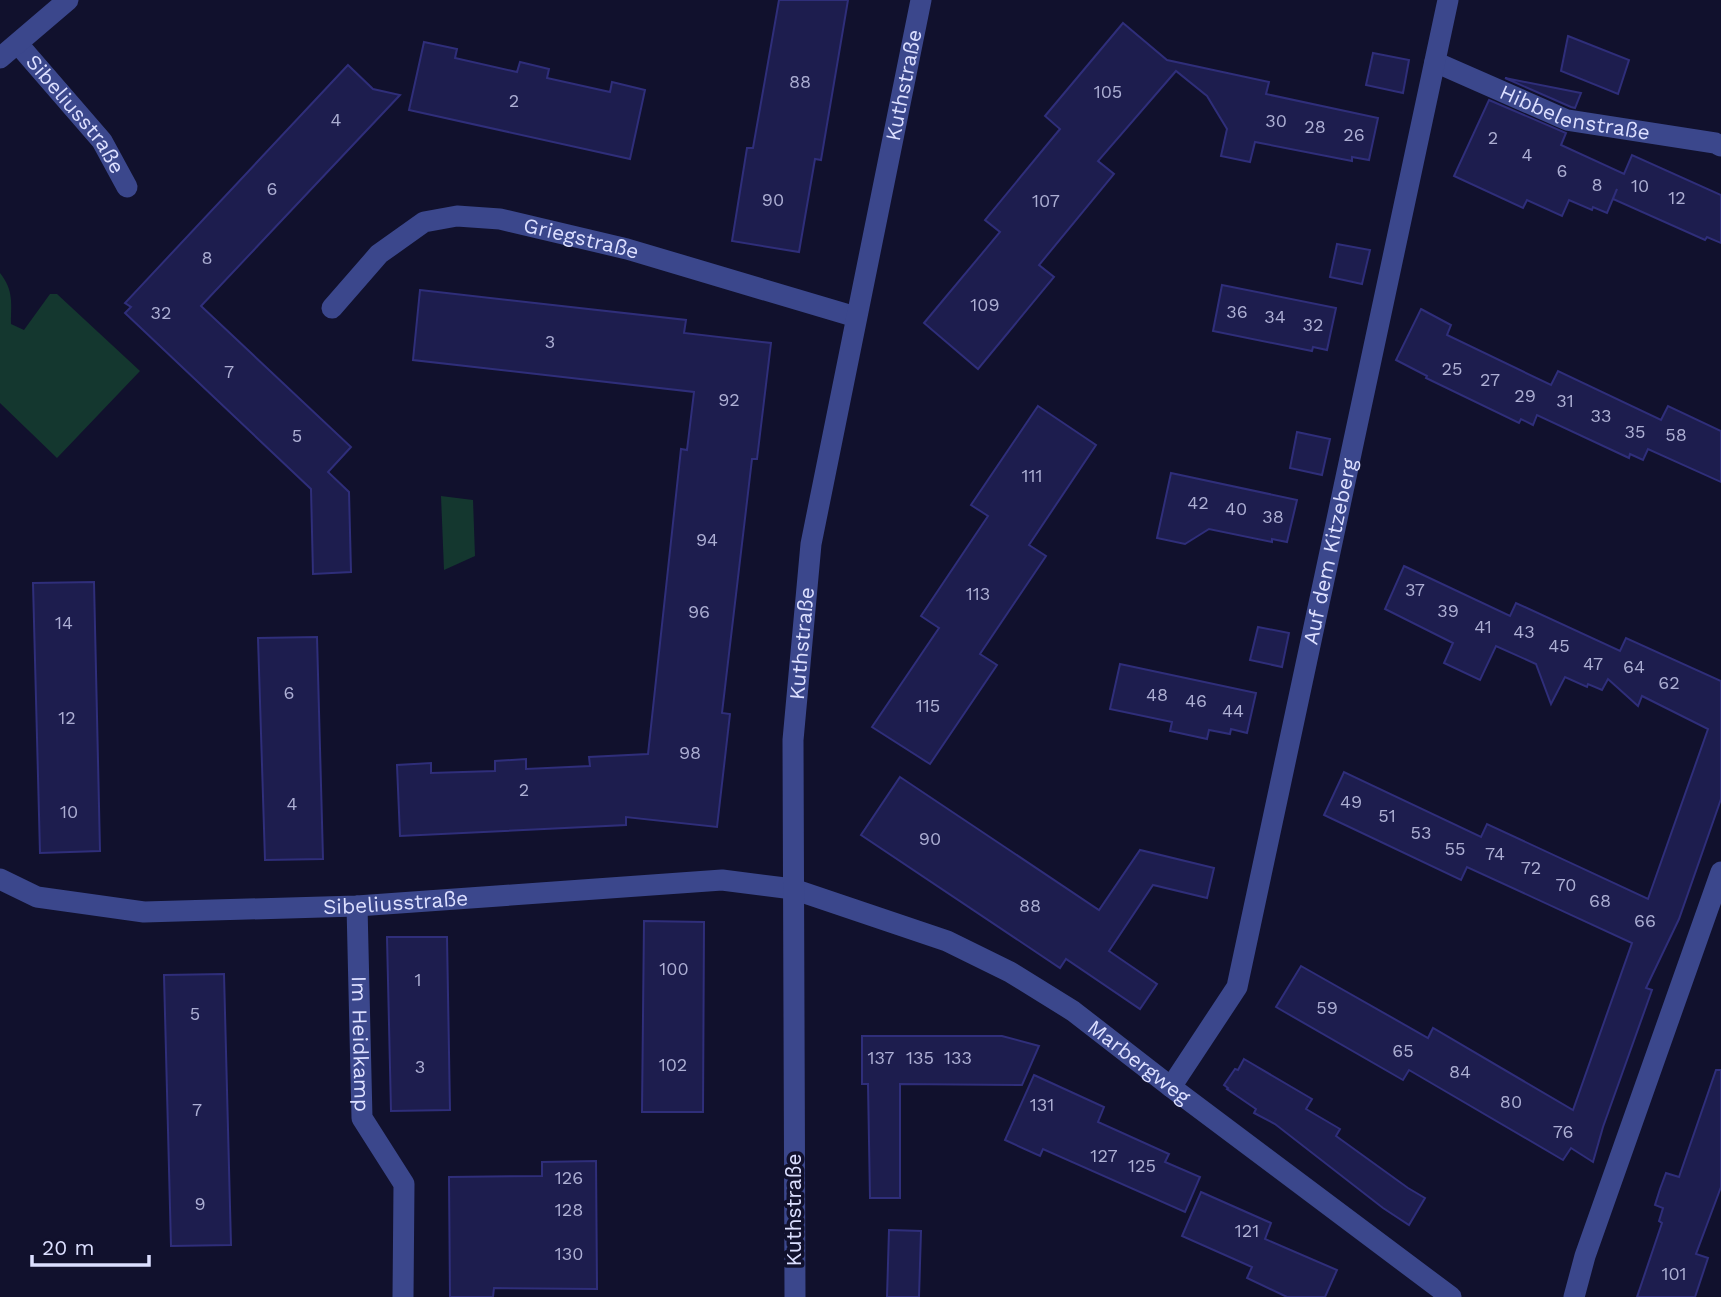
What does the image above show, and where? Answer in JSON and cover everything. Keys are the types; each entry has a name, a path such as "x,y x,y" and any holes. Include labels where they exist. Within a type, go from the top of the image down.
{"street":[{"name":"Sibeliusstraße","path":"0,58 68,0"},
{"name":"Kuthstraße","path":"795,1297 793,740 811,544 921,0"},
{"name":"Auf dem Kitzeberg","path":"1171,1087 1237,987 1448,0"},
{"name":"Sibeliusstraße","path":"18,44 102,141 127,187"},
{"name":"Hibbelenstraße","path":"1435,62 1567,120 1721,145"},
{"name":"Griegstraße","path":"332,309 379,254 424,222 457,216 500,219 627,249 856,317"},
{"path":"1574,1297 1585,1256 1721,872"},
{"name":"Sibeliusstraße","path":"0,879 37,897 144,912 357,906 722,880 793,889"},
{"name":"Marbergweg","path":"793,889 947,941 1010,972 1073,1011 1451,1297"},
{"name":"Im Heidkamp","path":"357,906 362,1118 404,1184 403,1297"}],"green space":[{"path":"0,273 10,292 11,324 24,330 50,294 57,294 140,371 57,458 0,403"},
{"path":"441,496 473,500 475,556 444,570"}],"building":[{"path":"779,0 848,0 821,160 815,159 799,252 732,241 747,148 753,148"},
{"path":"1123,23 1167,60 1269,82 1266,94 1378,118 1369,160 1352,157 1352,161 1255,142 1250,162 1221,156 1227,129 1207,96 1176,71 1098,161 1114,174 1039,265 1054,277 978,369 924,323 1000,232 985,220 1060,129 1045,116"},
{"path":"1568,36 1629,60 1618,94 1561,71"},
{"path":"424,42 457,49 455,58 517,72 520,62 549,69 547,78 610,92 612,82 645,90 630,159 409,110"},
{"path":"1373,53 1409,60 1403,93 1366,85"},
{"path":"348,65 373,89 400,95 201,306 351,447 328,472 349,492 351,572 313,574 311,489 125,313 131,307 125,303"},
{"path":"1505,78 1581,93 1575,108"},
{"path":"1489,100 1566,133 1561,145 1624,174 1632,155 1721,195 1721,243 1707,237 1705,240 1613,199 1617,189 1607,213 1569,200 1562,216 1527,200 1523,208 1454,176"},
{"path":"1337,244 1370,250 1362,284 1330,277"},
{"path":"1222,285 1336,308 1327,350 1313,347 1312,351 1213,331"},
{"path":"420,290 686,320 684,333 771,343 757,459 752,459 722,713 730,714 717,827 626,817 626,825 400,836 397,765 431,763 431,773 495,771 495,761 526,759 526,769 590,766 589,757 648,754 681,449 687,450 694,392 413,360"},
{"path":"1421,309 1451,325 1447,335 1551,385 1558,371 1661,420 1668,406 1721,431 1721,482 1648,449 1643,460 1630,454 1629,458 1537,415 1533,425 1521,419 1519,423 1426,378 1427,376 1396,360"},
{"path":"1038,406 1096,445 1029,545 1046,556 980,654 997,665 930,764 872,727 939,628 921,616 988,516 971,505"},
{"path":"1297,432 1330,439 1322,475 1290,468"},
{"path":"1171,473 1297,500 1287,542 1272,539 1272,542 1209,529 1185,544 1157,538"},
{"path":"1404,566 1510,616 1516,603 1620,651 1626,638 1721,681 1721,799 1679,919 1646,988 1652,990 1593,1162 1571,1148 1563,1160 1409,1070 1403,1080 1276,1007 1301,966 1428,1038 1433,1028 1573,1110 1632,943 1467,867 1461,880 1324,815 1344,772 1481,837 1487,824 1648,899 1708,729 1642,696 1638,706 1608,679 1602,690 1588,684 1587,687 1565,677 1551,704 1536,664 1496,646 1480,680 1444,663 1453,643 1385,609"},
{"path":"94,582 100,851 40,853 33,583"},
{"path":"1258,627 1289,633 1282,667 1250,660"},
{"path":"317,637 323,859 265,860 258,638"},
{"path":"1120,664 1256,693 1247,733 1231,729 1230,734 1209,730 1207,739 1170,731 1172,722 1110,709"},
{"path":"900,777 1099,910 1140,850 1214,868 1207,898 1153,885 1109,951 1157,984 1140,1009 1066,959 1060,968 861,835"},
{"path":"644,921 704,922 703,1112 642,1112"},
{"path":"387,937 447,937 450,1110 391,1111"},
{"path":"224,974 231,1245 171,1246 164,975"},
{"path":"862,1036 1002,1036 1039,1046 1022,1085 900,1084 900,1198 870,1198 868,1084 862,1084"},
{"path":"1244,1059 1312,1099 1306,1109 1340,1129 1336,1136 1425,1198 1409,1225 1275,1124 1254,1113 1256,1109 1227,1089 1224,1085"},
{"path":"1716,1070 1721,1070 1721,1187 1696,1254 1708,1258 1695,1297 1637,1297 1662,1223 1659,1221 1663,1208 1655,1205 1660,1189 1666,1173 1679,1177"},
{"path":"1034,1075 1104,1107 1098,1122 1169,1154 1165,1162 1200,1177 1185,1212 1043,1149 1040,1156 1005,1140"},
{"path":"596,1161 597,1289 494,1288 493,1297 450,1297 449,1177 542,1176 542,1162"},
{"path":"1201,1192 1271,1223 1265,1239 1337,1270 1325,1297 1287,1297 1247,1278 1252,1267 1182,1236"},
{"path":"889,1230 921,1231 919,1297 887,1297"}]}
